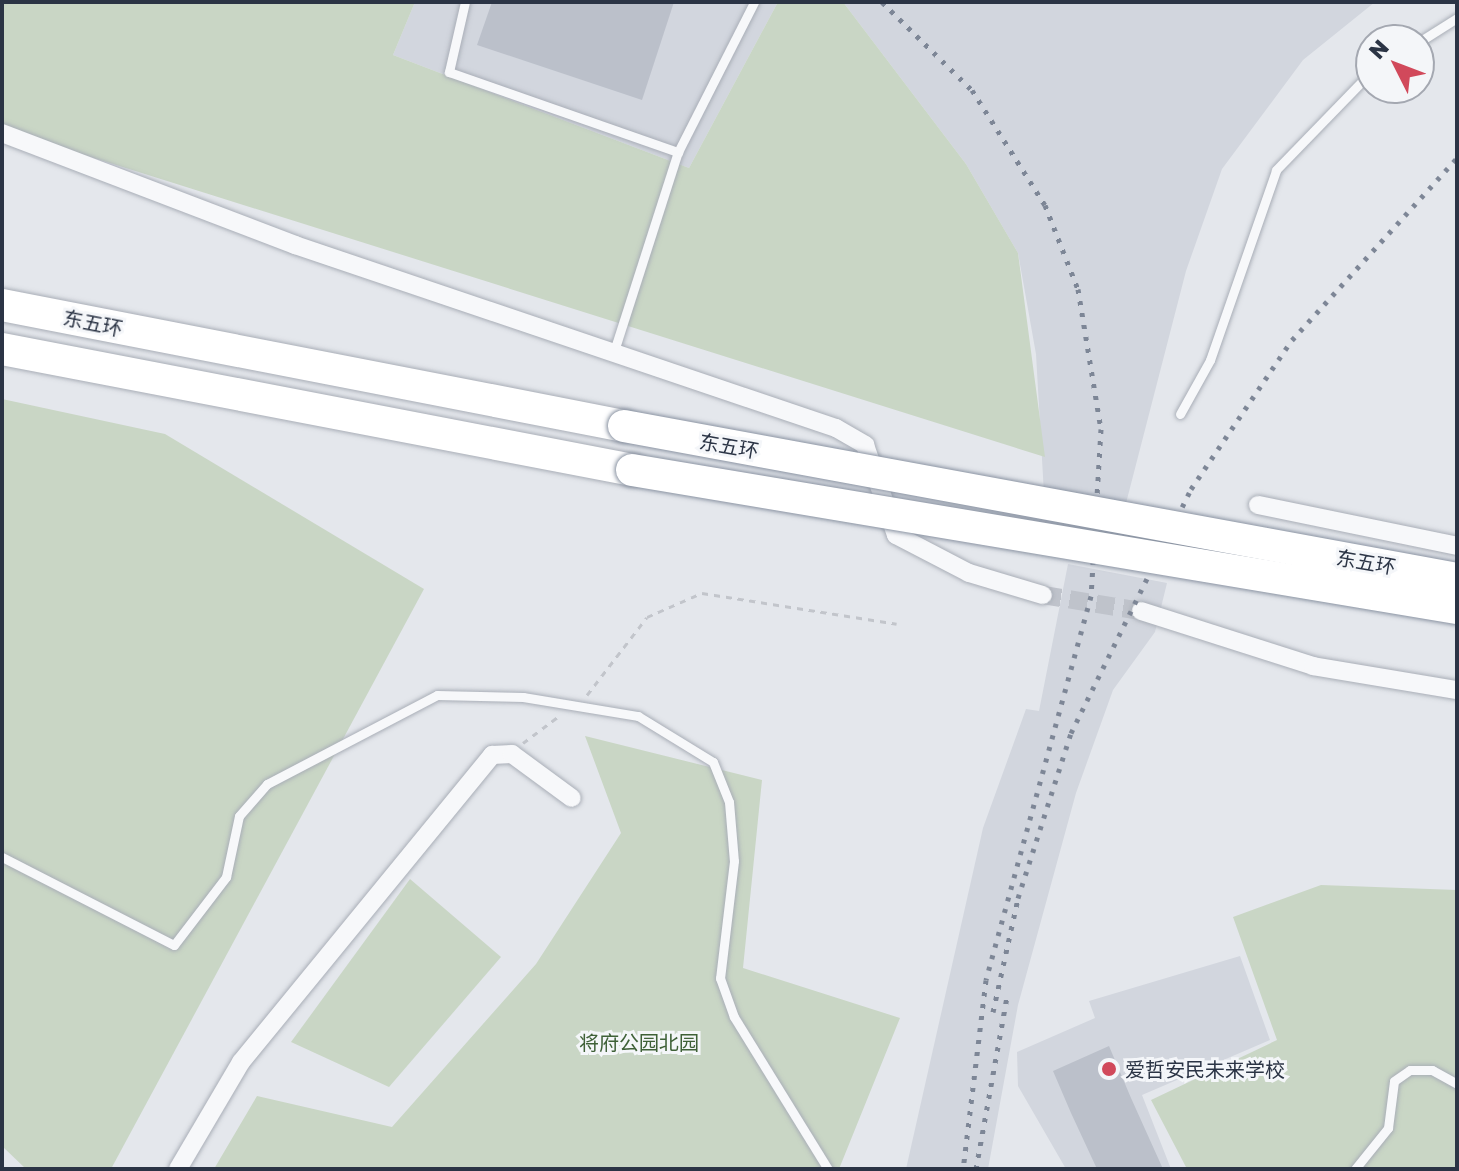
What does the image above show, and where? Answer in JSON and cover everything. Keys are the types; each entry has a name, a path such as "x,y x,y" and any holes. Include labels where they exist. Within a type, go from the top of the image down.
{"highway":[{"name":"东五环","path":"2,305 624,426 1457,579"},
{"name":"东五环","path":"2,349 632,470 1457,608"}],"street":[{"path":"2,133 295,245 614,351 852,435 865,445 896,535 969,573 1043,595"},
{"path":"1258,505 1457,546"},
{"path":"1141,611 1313,666 1457,690"},
{"path":"178,1169 241,1062 492,755 512,754 572,798"}],"lane":[{"path":"465,2 446,61 449,72 678,152"},
{"path":"614,351 678,152 754,2"},
{"path":"1435,32 1457,18"},
{"path":"1180,414 1210,360 1276,170 1355,89"},
{"path":"2,857 174,945 226,877 239,816 267,784 437,695 580,704 638,716 713,762 729,802 734,861 720,978 734,1017 828,1169"},
{"path":"1355,1169 1388,1128 1394,1081 1410,1070 1432,1070 1457,1084"}],"path":[{"path":"512,754 580,704 647,617 702,593 897,624"}],"shaded area":[{"path":"415,2 778,2 689,168 393,55"},
{"path":"843,2 1375,2 1303,60 1222,169 1186,271 1124,511 1044,494 1036,354 1018,253 966,164"},
{"path":"1068,564 1167,583 1155,632 1113,690 1076,793 1018,1005 988,1169 906,1169 983,828 1026,709 1039,711"},
{"name":"爱哲安民未来学校","path":"1240,956 1270,1040 1142,1095 1171,1169 1066,1169 1018,1086 1017,1052 1095,1018 1089,1001"}],"green space":[{"path":"2,2 415,2 393,55 689,168 778,2 843,2 966,164 1018,253 1045,457 2,129"},
{"path":"2,399 165,434 424,589 111,1169 26,1169 2,1146"},
{"name":"将府公园北园","path":"585,736 762,780 743,968 900,1018 839,1169 214,1169 257,1096 392,1127 536,964 621,833"},
{"path":"410,879 501,957 389,1087 291,1042"},
{"path":"1321,885 1457,890 1457,1169 1187,1169 1151,1100 1277,1040 1233,917"}],"building":[{"path":"492,2 674,2 642,100 477,45"},
{"path":"1109,1046 1163,1169 1097,1169 1071,1113 1053,1071"}],"tunnel":[{"path":"1043,595 1141,611"}],"railway":[{"path":"882,2 972,90 1045,205 1078,289 1101,429 1091,596 986,980 963,1169"},
{"path":"993,1012 1018,898 1071,733 1191,489 1292,340 1457,158"},
{"path":"976,1169 1007,996"}],"place":[{"name":"爱哲安民未来学校","path":"1109,1069"}]}
